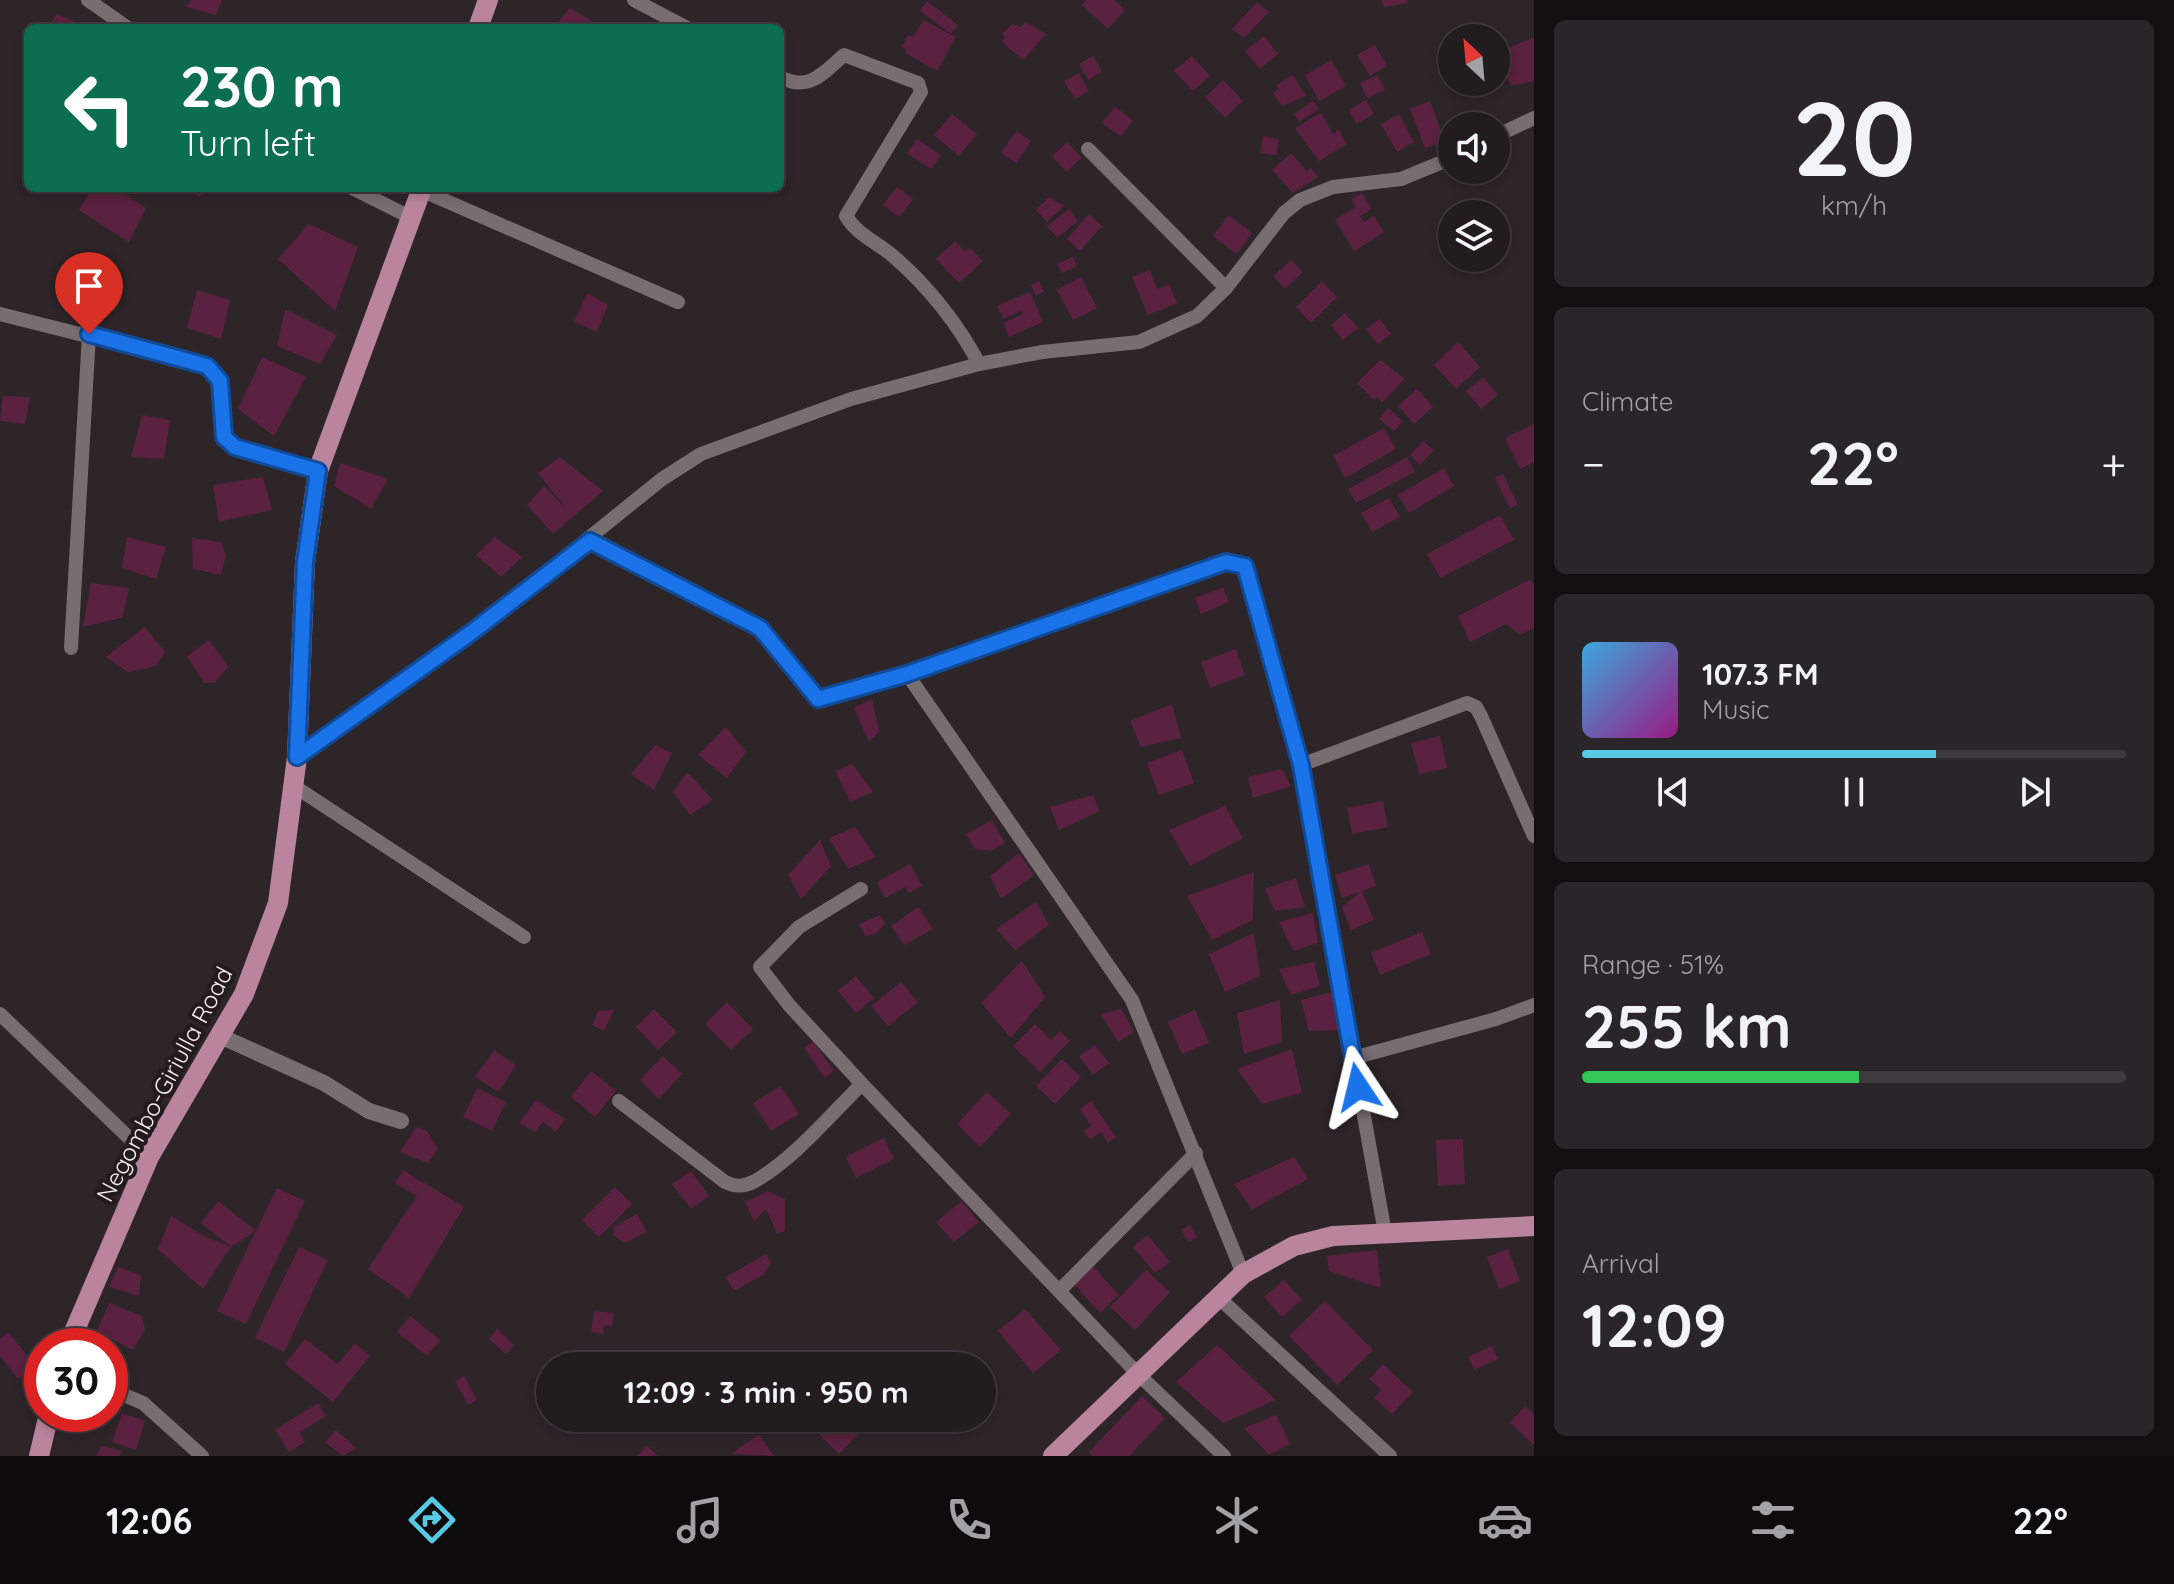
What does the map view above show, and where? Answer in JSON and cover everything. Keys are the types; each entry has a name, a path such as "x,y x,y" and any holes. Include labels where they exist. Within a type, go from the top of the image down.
{"main road":[{"path":"479,24 488,0"},
{"name":"Negombo-Giriulla Road","path":"76,1328 149,1157 244,994 278,903 297,757 305,562 318,471 420,192"},
{"path":"1053,1456 1243,1274 1294,1246 1324,1237 1534,1226"},
{"path":"39,1456 45,1432"}],"street":[{"path":"88,0 122,24"},
{"path":"634,0 679,24"},
{"path":"784,79 796,85 812,83 844,55 918,83 921,92 846,216 852,227 894,257 963,332 979,364"},
{"path":"1510,129 1534,118"},
{"path":"1088,149 1226,288"},
{"path":"297,757 472,632 590,541 662,479 701,454 851,399 979,364 1042,352 1139,342 1197,316 1226,288 1258,243 1300,200 1333,187 1401,179 1438,164"},
{"path":"360,192 412,218"},
{"path":"428,192 678,302"},
{"path":"0,314 207,366 220,381 224,437 235,447 318,471"},
{"path":"71,648 89,334"},
{"path":"590,541 760,628 818,699 907,674 1226,562 1245,566 1301,765 1385,1233"},
{"path":"907,674 1132,1000 1243,1274"},
{"path":"1301,765 1467,703 1476,707 1481,716 1534,836"},
{"path":"294,786 524,937"},
{"path":"861,889 799,927 760,967 789,1005 862,1084 1061,1289 1137,1373 1224,1456"},
{"path":"1353,1058 1496,1019 1534,1005"},
{"path":"0,1014 149,1157"},
{"path":"220,1036 324,1083 369,1111 401,1121"},
{"path":"619,1101 725,1182 739,1186 755,1181 809,1136 862,1084"},
{"path":"1061,1289 1196,1153"},
{"path":"1218,1297 1390,1456"},
{"path":"128,1397 143,1403 202,1456"}],"building":[{"path":"191,0 222,0 216,15 186,7"},
{"path":"1086,0 1114,0 1125,10 1108,29 1082,5"},
{"path":"1381,0 1407,0 1408,3 1384,7"},
{"path":"927,1 958,25 951,34 920,11"},
{"path":"1257,2 1269,12 1244,38 1232,29"},
{"path":"570,8 597,24 556,24"},
{"path":"57,14 81,24 51,24"},
{"path":"923,20 956,37 937,71 905,53 906,49 902,47 908,35 913,37"},
{"path":"1026,22 1046,34 1023,60 1001,41 1005,37 1002,34 1012,24 1021,27"},
{"path":"1264,36 1278,54 1260,69 1245,51"},
{"path":"1534,37 1534,81 1511,86 1510,47"},
{"path":"1375,45 1387,66 1370,76 1357,55"},
{"path":"1093,56 1102,72 1088,80 1079,64"},
{"path":"1192,56 1210,76 1193,91 1174,71"},
{"path":"1331,60 1346,86 1319,101 1305,75"},
{"path":"1079,73 1089,91 1075,99 1064,81"},
{"path":"1293,75 1306,96 1282,106 1273,93 1279,89 1276,85"},
{"path":"1378,75 1385,90 1367,98 1360,83"},
{"path":"1223,80 1243,101 1225,118 1205,97"},
{"path":"1366,100 1374,114 1357,124 1349,110"},
{"path":"1313,101 1319,109 1299,122 1294,114"},
{"path":"1430,101 1438,122 1438,143 1425,148 1410,109"},
{"path":"1115,107 1133,120 1121,136 1102,123"},
{"path":"1321,113 1333,134 1339,130 1347,144 1319,161 1295,128"},
{"path":"952,114 977,134 959,156 934,135"},
{"path":"1399,114 1414,142 1397,152 1381,124"},
{"path":"1016,131 1031,141 1016,163 1001,153"},
{"path":"1263,136 1279,139 1276,155 1260,153"},
{"path":"917,139 941,155 931,169 907,153"},
{"path":"1067,142 1082,158 1066,172 1052,156"},
{"path":"1291,153 1307,171 1311,168 1318,177 1293,193 1272,170"},
{"path":"897,187 913,199 899,217 883,205"},
{"path":"90,192 122,192 146,208 129,242 79,210"},
{"path":"1362,193 1372,209 1360,216 1364,222 1374,216 1384,232 1354,251 1335,219 1356,207 1351,199"},
{"path":"1049,197 1064,206 1047,222 1036,210"},
{"path":"1069,209 1078,221 1057,238 1047,226"},
{"path":"1089,214 1102,226 1080,251 1067,239"},
{"path":"1229,215 1252,233 1237,254 1213,236"},
{"path":"309,224 358,247 335,311 278,259"},
{"path":"955,241 965,252 970,248 983,261 959,283 936,259"},
{"path":"1073,257 1077,266 1062,273 1057,264"},
{"path":"1291,260 1303,272 1285,289 1273,276"},
{"path":"1150,270 1157,289 1169,284 1177,303 1148,315 1132,277"},
{"path":"1081,277 1097,308 1073,320 1057,290"},
{"path":"1039,281 1044,292 1036,295 1031,285"},
{"path":"1322,281 1337,297 1311,323 1296,307"},
{"path":"197,290 230,300 221,339 187,328"},
{"path":"1030,292 1043,322 1009,337 1003,323 1023,314 1021,311 1003,319 997,306"},
{"path":"587,293 608,305 597,332 574,322"},
{"path":"285,309 337,335 320,364 277,346"},
{"path":"1345,313 1358,328 1343,340 1331,325"},
{"path":"1380,319 1391,334 1378,344 1366,329"},
{"path":"1458,342 1480,367 1456,389 1434,365"},
{"path":"262,357 306,377 274,436 238,409"},
{"path":"1380,360 1405,379 1382,402 1377,397 1374,400 1357,383"},
{"path":"1483,377 1498,395 1481,409 1466,391"},
{"path":"1417,389 1433,407 1414,424 1398,406"},
{"path":"3,396 30,397 25,424 0,421"},
{"path":"1388,408 1403,421 1394,431 1379,419"},
{"path":"142,415 170,420 164,459 131,457"},
{"path":"1534,424 1534,462 1520,469 1505,438"},
{"path":"1384,428 1396,449 1345,478 1333,456"},
{"path":"1423,441 1434,450 1420,465 1410,455"},
{"path":"560,457 603,491 553,534 527,505 544,486 568,511 538,473"},
{"path":"1407,457 1415,472 1356,503 1348,489"},
{"path":"340,463 388,479 371,509 334,486"},
{"path":"1444,468 1454,486 1409,513 1398,495"},
{"path":"1503,474 1518,505 1510,508 1495,478"},
{"path":"263,477 272,510 219,522 213,485"},
{"path":"1389,498 1400,517 1372,532 1361,513"},
{"path":"1500,515 1514,540 1440,578 1427,554"},
{"path":"127,537 166,547 156,579 122,568"},
{"path":"495,537 522,557 501,577 476,555"},
{"path":"192,538 221,542 226,555 221,575 193,569"},
{"path":"1529,580 1534,584 1534,628 1520,635 1506,624 1470,642 1458,616"},
{"path":"91,583 129,588 122,618 83,627"},
{"path":"1223,587 1229,602 1201,614 1195,598"},
{"path":"145,627 165,652 156,666 128,672 106,657"},
{"path":"209,640 228,666 215,683 204,683 187,656"},
{"path":"1236,649 1245,675 1210,688 1201,662"},
{"path":"872,699 879,732 869,742 854,708"},
{"path":"1172,704 1181,738 1141,747 1130,721"},
{"path":"726,727 746,752 727,778 698,755"},
{"path":"1440,736 1447,768 1419,774 1411,743"},
{"path":"655,745 672,753 654,790 631,774"},
{"path":"1182,750 1194,783 1159,795 1147,763"},
{"path":"852,764 873,792 850,802 835,771"},
{"path":"1282,769 1291,786 1253,798 1248,777"},
{"path":"687,772 713,800 690,815 673,792"},
{"path":"1093,795 1100,811 1059,830 1050,807"},
{"path":"1383,801 1388,827 1352,834 1347,808"},
{"path":"1225,806 1243,838 1190,866 1169,830"},
{"path":"992,820 1005,843 991,851 975,849 966,834"},
{"path":"855,827 876,857 848,869 829,838"},
{"path":"820,840 831,866 801,899 788,875"},
{"path":"1019,853 1034,875 1001,899 990,876"},
{"path":"910,864 922,886 909,893 905,887 885,898 877,882"},
{"path":"1369,864 1376,886 1342,898 1335,875"},
{"path":"1254,872 1253,920 1212,940 1187,896"},
{"path":"1296,878 1305,907 1275,911 1265,889"},
{"path":"1362,891 1374,920 1351,930 1342,907"},
{"path":"1036,902 1049,925 1015,950 996,929"},
{"path":"918,907 933,929 904,945 891,926"},
{"path":"1313,913 1318,943 1294,951 1279,922"},
{"path":"880,915 885,924 875,934 865,936 859,924"},
{"path":"1422,932 1431,954 1380,975 1371,953"},
{"path":"1254,933 1260,976 1225,992 1209,954"},
{"path":"1022,961 1045,997 1011,1038 981,1003"},
{"path":"1314,962 1320,986 1291,995 1279,969"},
{"path":"856,976 874,998 856,1013 838,991"},
{"path":"901,982 918,1002 888,1026 871,1006"},
{"path":"1336,991 1338,1030 1309,1031 1301,1000"},
{"path":"1280,1000 1282,1042 1244,1054 1237,1013"},
{"path":"727,1002 753,1029 731,1050 705,1024"},
{"path":"654,1009 677,1032 658,1050 636,1027"},
{"path":"1121,1009 1134,1032 1118,1042 1101,1014"},
{"path":"614,1010 604,1031 592,1025 598,1011"},
{"path":"1195,1010 1209,1043 1182,1054 1168,1022"},
{"path":"1035,1024 1051,1040 1060,1031 1070,1041 1040,1072 1013,1046"},
{"path":"813,1041 834,1071 825,1078 804,1048"},
{"path":"1095,1045 1109,1063 1093,1075 1079,1056"},
{"path":"1292,1049 1302,1093 1262,1104 1237,1069"},
{"path":"494,1050 516,1065 498,1092 475,1077"},
{"path":"663,1056 682,1074 659,1099 640,1080"},
{"path":"1062,1059 1081,1077 1055,1104 1036,1086"},
{"path":"591,1071 616,1091 595,1117 571,1097"},
{"path":"781,1086 799,1114 771,1131 753,1103"},
{"path":"477,1088 506,1102 492,1131 463,1117"},
{"path":"987,1092 1011,1114 980,1147 957,1124"},
{"path":"536,1100 565,1119 556,1132 543,1122 535,1132 519,1123"},
{"path":"1091,1101 1116,1137 1108,1143 1101,1132 1090,1139 1084,1131 1091,1126 1080,1109"},
{"path":"416,1127 427,1131 438,1149 428,1163 400,1152"},
{"path":"884,1138 894,1159 856,1178 846,1157"},
{"path":"1463,1139 1465,1184 1438,1186 1436,1140"},
{"path":"1294,1157 1308,1179 1252,1210 1234,1184"},
{"path":"403,1170 464,1207 409,1298 368,1269 417,1196 395,1183"},
{"path":"691,1171 709,1196 691,1209 672,1184"},
{"path":"615,1187 632,1204 599,1237 582,1220"},
{"path":"277,1188 305,1201 246,1324 217,1311"},
{"path":"768,1191 785,1199 785,1231 777,1234 766,1209 754,1221 745,1202"},
{"path":"218,1201 256,1231 231,1247 201,1223"},
{"path":"962,1201 979,1222 954,1242 936,1222"},
{"path":"637,1214 647,1232 625,1243 614,1236 613,1227"},
{"path":"171,1216 204,1236 231,1247 203,1289 158,1249"},
{"path":"1190,1225 1197,1237 1189,1242 1181,1230"},
{"path":"1148,1235 1170,1262 1155,1273 1133,1247"},
{"path":"299,1247 328,1260 284,1352 255,1338"},
{"path":"1508,1249 1520,1281 1499,1289 1487,1257"},
{"path":"1377,1250 1381,1288 1329,1271 1327,1256"},
{"path":"766,1254 771,1263 763,1275 734,1291 726,1277"},
{"path":"1091,1264 1119,1295 1100,1313 1072,1282"},
{"path":"118,1267 141,1275 139,1296 109,1287"},
{"path":"1146,1270 1170,1292 1135,1330 1110,1307"},
{"path":"1284,1280 1302,1300 1282,1317 1264,1297"},
{"path":"1325,1301 1373,1350 1337,1385 1289,1336"},
{"path":"109,1303 142,1316 145,1329 133,1350 128,1347 128,1328 98,1328"},
{"path":"1025,1309 1061,1350 1033,1373 998,1331"},
{"path":"594,1311 614,1313 612,1326 604,1325 603,1334 591,1332"},
{"path":"410,1316 440,1340 427,1356 397,1332"},
{"path":"497,1329 514,1345 506,1354 489,1339"},
{"path":"8,1332 24,1352 24,1374 18,1379 0,1356 0,1339"},
{"path":"305,1339 338,1364 355,1343 370,1356 333,1402 285,1364"},
{"path":"1217,1345 1276,1400 1223,1423 1176,1382"},
{"path":"1492,1346 1498,1359 1474,1370 1468,1357"},
{"path":"1383,1364 1413,1392 1392,1414 1374,1398 1381,1390 1369,1379"},
{"path":"464,1376 477,1400 468,1405 455,1381"},
{"path":"1142,1396 1165,1418 1129,1456 1092,1456 1089,1452"},
{"path":"318,1403 326,1416 300,1433 305,1442 289,1452 275,1430"},
{"path":"1525,1406 1534,1414 1534,1445 1510,1423"},
{"path":"128,1415 145,1421 136,1450 112,1442 115,1432 128,1432"},
{"path":"1276,1415 1290,1444 1269,1455 1244,1428"},
{"path":"336,1430 356,1448 343,1456 325,1442"},
{"path":"817,1432 861,1432 839,1454"},
{"path":"759,1434 774,1456 731,1454"},
{"path":"102,1446 122,1451 119,1456 96,1456"},
{"path":"647,1446 658,1456 637,1456"}],"route":[{"path":"89,334 207,366 220,381 224,437 235,447 318,471 305,562 297,757 472,632 590,541 760,628 818,699 907,674 1226,562 1245,566 1301,765 1358,1087"}]}
